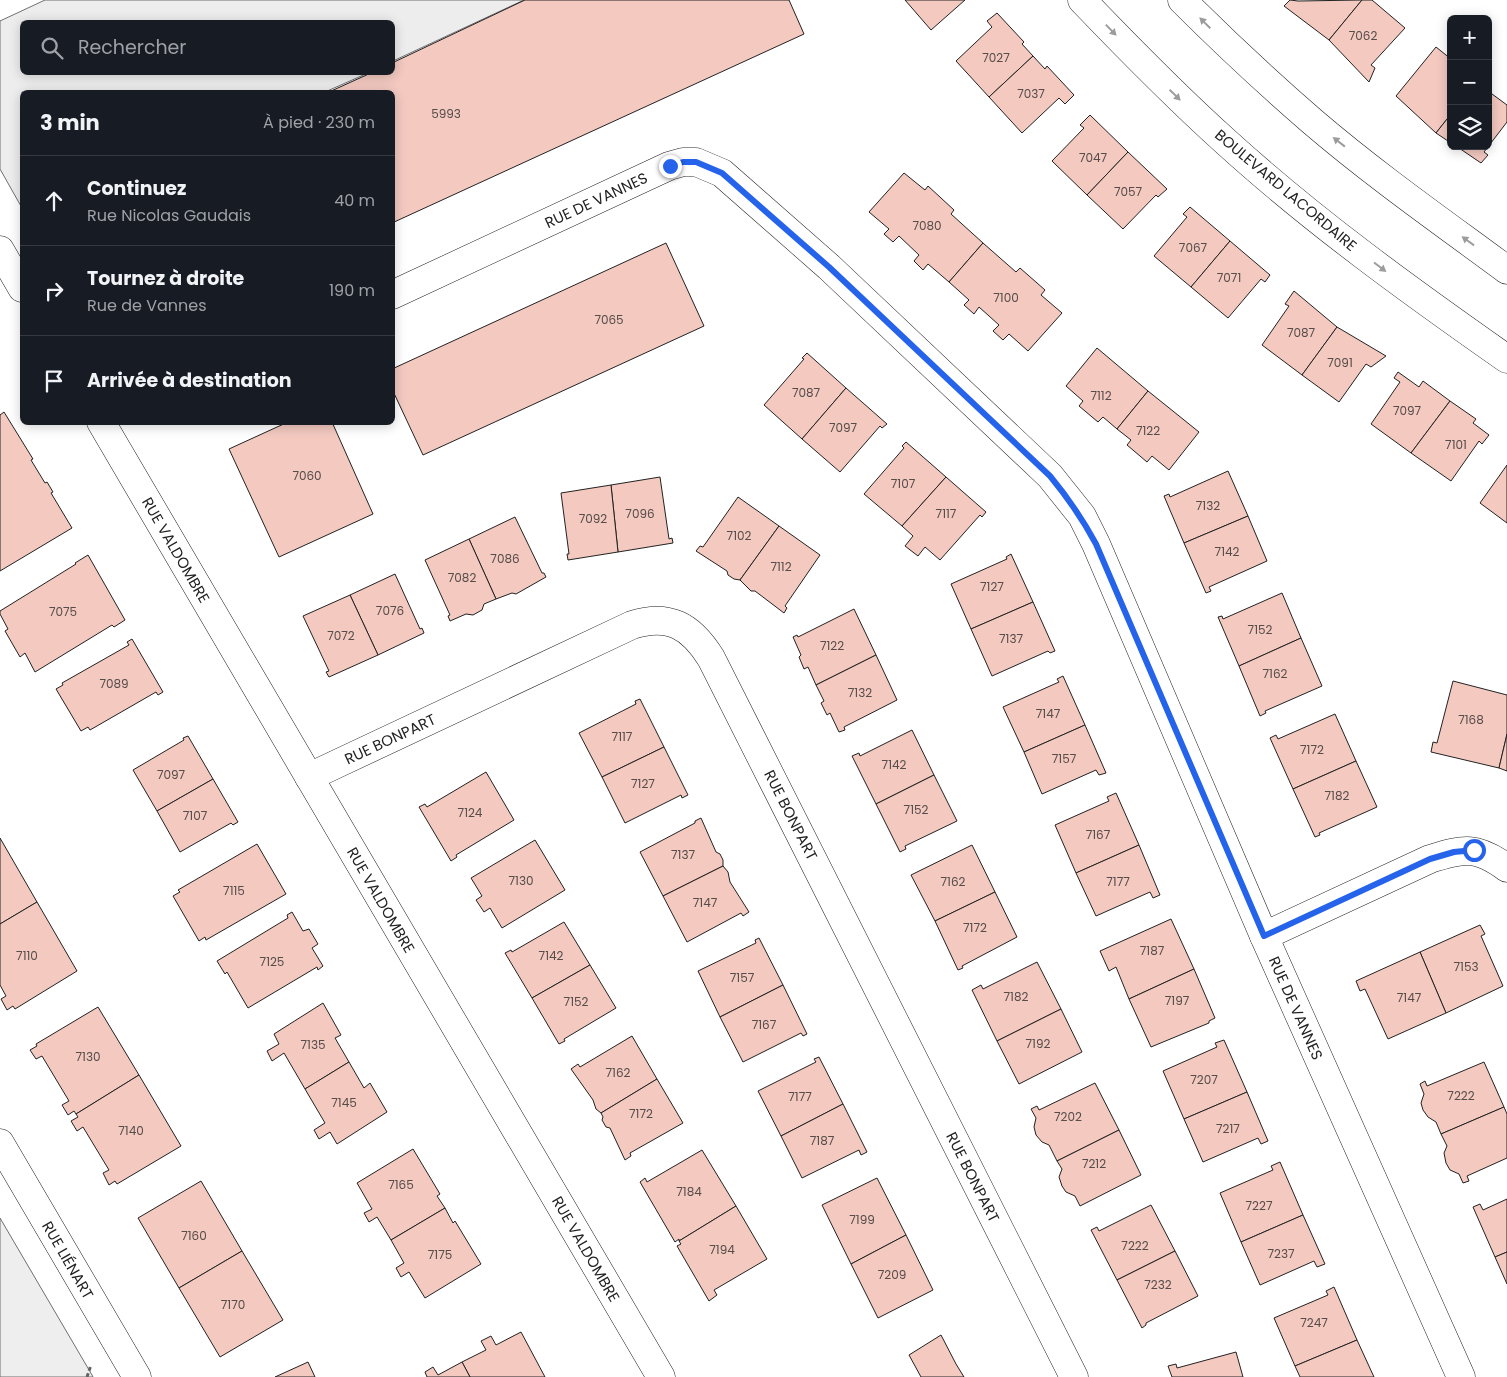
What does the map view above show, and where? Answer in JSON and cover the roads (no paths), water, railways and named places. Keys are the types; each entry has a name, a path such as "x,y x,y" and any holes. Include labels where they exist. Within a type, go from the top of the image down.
{"street":[{"name":"BOULEVARD LACORDAIRE","path":"1082,0 1140,61 1226,142 1335,232 1442,313 1507,359"},
{"path":"1182,0 1228,46 1314,123 1409,198 1507,270"},
{"name":"RUE DE VANNES","path":"395,294 670,166 683,162 696,162 722,173 829,267 1050,476 1082,516 1096,544 1264,936 1461,1377"},
{"path":"0,250 20,285"},
{"name":"RUE VALDOMBRE","path":"109,425 309,777 661,1377"},
{"name":"RUE BONPART","path":"309,777 632,625 646,620 662,620 677,624 691,631 711,658 1074,1377"},
{"path":"1264,936 1430,859 1454,852 1474,850 1496,860 1507,868"},
{"name":"RUE LIÉNART","path":"0,1143 137,1377"}]}
